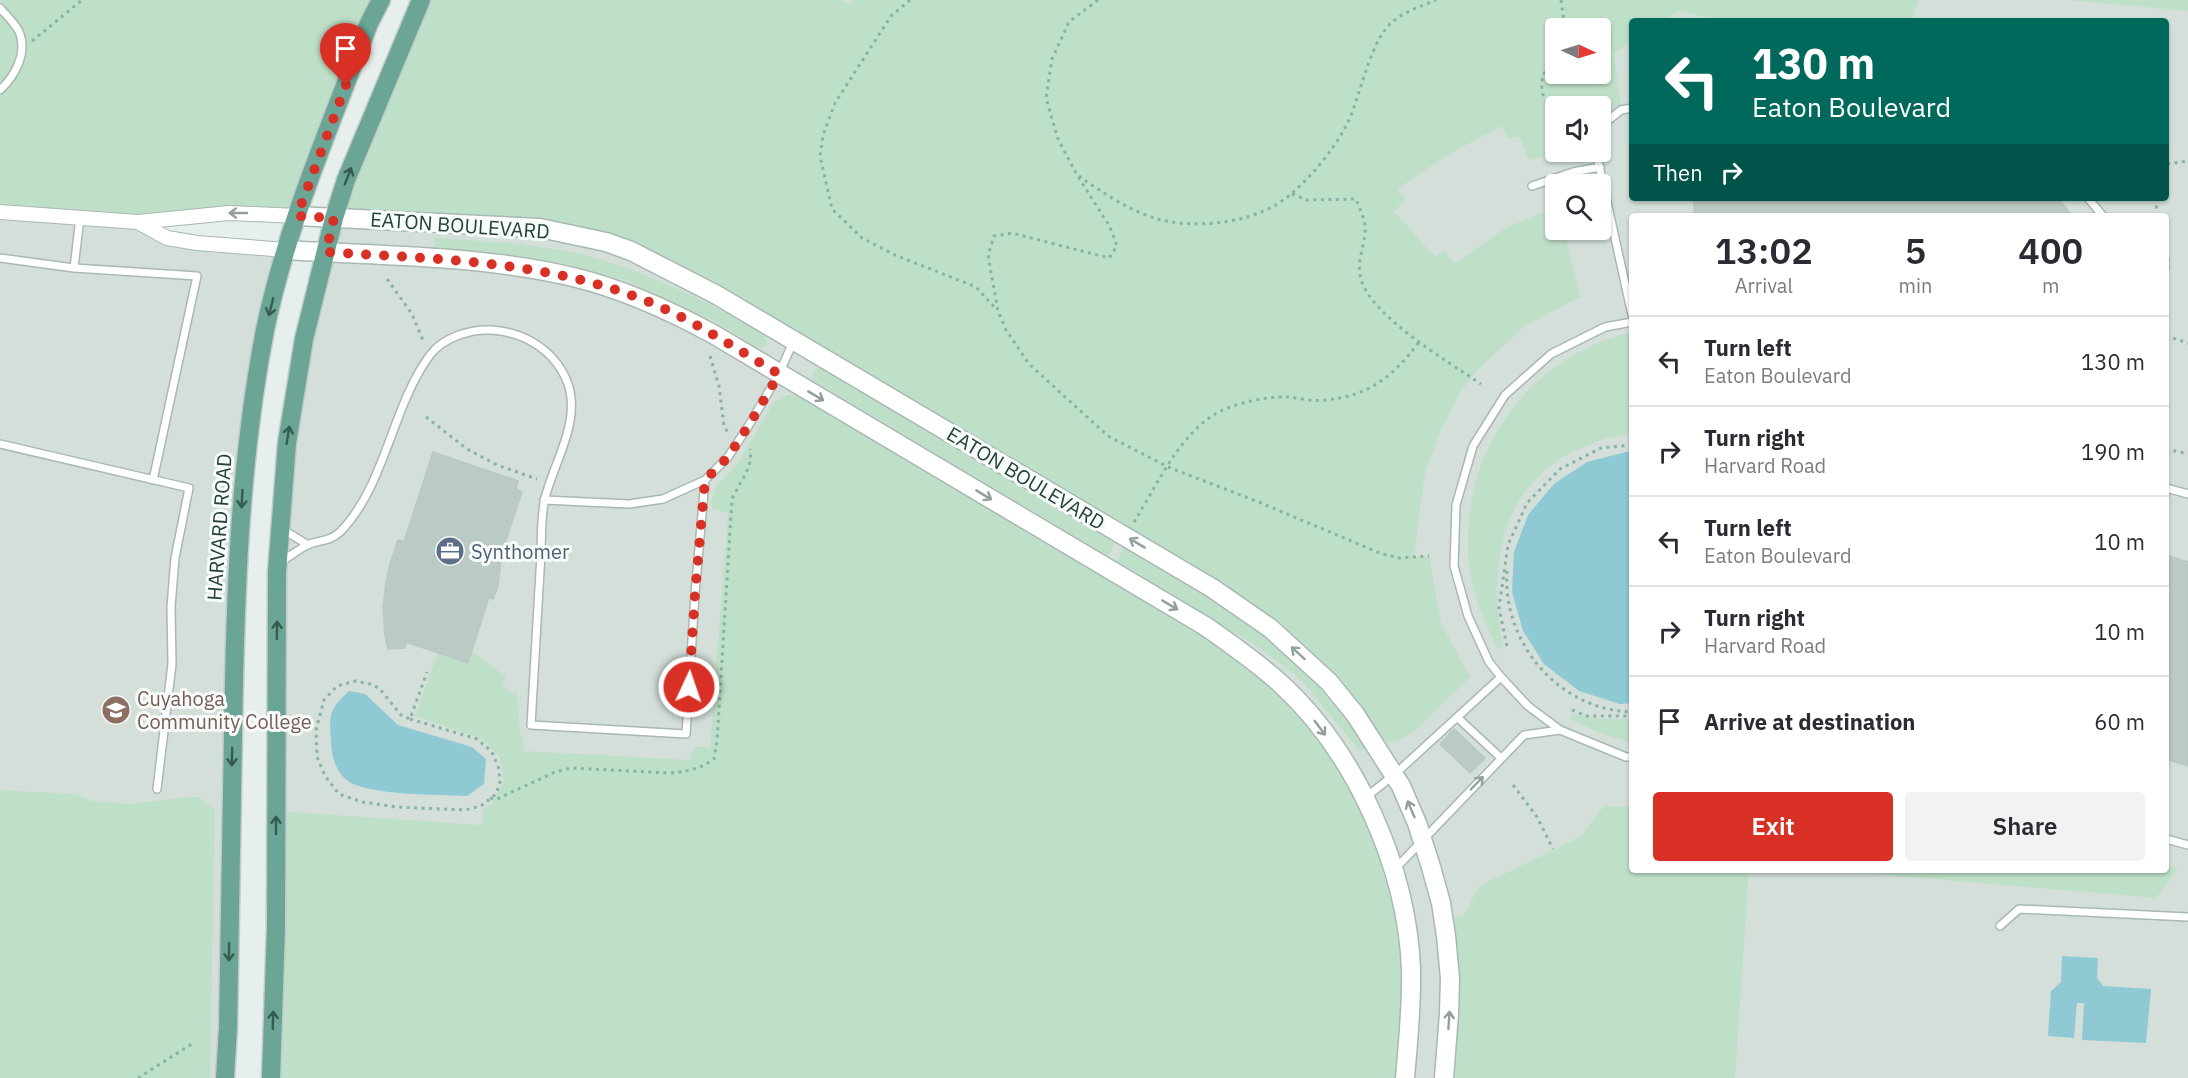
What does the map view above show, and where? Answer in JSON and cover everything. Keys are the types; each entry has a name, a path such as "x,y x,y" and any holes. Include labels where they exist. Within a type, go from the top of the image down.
{"main road":[{"name":"HARVARD ROAD","path":"225,1078 228,1028 234,634 244,470 265,330 286,250 369,23 381,0"},
{"path":"271,1078 276,927 278,564 286,442 304,339 334,218 346,180 420,0"}],"street":[{"path":"0,212 138,222 229,213 297,216"},
{"name":"EATON BOULEVARD","path":"297,216 540,228 606,242 650,259 794,340 1212,588 1260,621 1329,682 1355,714 1401,786 1422,840 1441,903 1448,957 1449,1014 1444,1078"},
{"path":"138,222 167,238 196,243 286,250"},
{"name":"EATON BOULEVARD","path":"286,250 488,263 573,277 640,298 675,313 779,374 1205,626 1243,652 1282,685 1315,722 1342,758 1365,798 1383,838 1394,871 1404,916 1411,966 1411,1005 1405,1078"}],"lane":[{"path":"0,8 20,34 22,49 13,77 0,90"},
{"path":"1611,118 1621,110 1629,109"},
{"path":"1599,162 1629,301"},
{"path":"1532,186 1573,172 1600,167"},
{"path":"2090,201 2100,213"},
{"path":"74,268 80,218"},
{"path":"0,258 74,268 197,276 153,480"},
{"path":"1629,323 1605,327 1551,354 1505,395 1473,446 1456,505 1455,566 1468,616 1489,662 1501,677 1528,706 1560,730 1629,757"},
{"path":"278,564 308,545 321,543 339,534 361,507 414,380 432,352 456,335 484,330 509,331 532,340 555,361 568,385 571,412 566,437 544,500 531,725 686,734 705,480"},
{"path":"544,500 629,504 663,499 705,480 728,457 749,425 779,374 794,340"},
{"path":"0,444 189,488 175,558 171,607 172,664 157,789"},
{"path":"2169,489 2188,494"},
{"path":"281,528 308,545"},
{"path":"1365,798 1394,775 1501,677"},
{"path":"1458,718 1502,758"},
{"path":"1394,871 1524,735 1560,730"},
{"path":"2169,840 2188,845"},
{"path":"2000,926 2019,909 2188,917"}],"path":[{"path":"22,49 82,0"},
{"path":"910,0 891,16 836,103 823,135 820,156 832,209 862,238 895,255 976,287 998,311"},
{"path":"1098,0 1069,22 1052,58 1046,98 1058,139 1077,175 1110,226 1117,246 1109,258 1012,233 994,236 988,255 998,311 1006,330 1029,364 1108,436 1168,467 1382,554 1399,558 1429,556"},
{"path":"1077,175 1112,198 1144,213 1171,222 1207,223 1236,220 1270,207 1292,194 1321,163 1348,125 1371,54 1391,23 1436,0"},
{"path":"1561,0 1564,18"},
{"path":"1545,73 1541,94 1545,100"},
{"path":"2169,164 2188,161"},
{"path":"1292,194 1307,200 1356,199 1365,227 1359,256 1360,278 1377,308 1419,342 1481,384"},
{"path":"387,279 412,314 424,343"},
{"path":"2169,337 2188,343"},
{"path":"1134,522 1188,436 1210,416 1248,401 1286,397 1323,401 1353,395 1383,381 1401,367 1419,342"},
{"path":"710,356 719,386 724,426 729,434"},
{"path":"426,417 466,449 497,465 537,479"},
{"path":"1507,646 1499,608 1508,545 1527,503 1560,469 1601,448 1629,445"},
{"path":"490,798 497,799 555,772 571,768 669,773 684,772 704,766 714,759 732,499 750,466 752,458 750,449"},
{"path":"2169,450 2188,454"},
{"path":"1508,545 1505,592 1518,637 1542,672 1575,697 1629,713"},
{"path":"410,719 427,672"},
{"path":"355,681 379,688 401,715 410,719 477,740 492,752 499,769 500,783 495,794 480,806 465,810 373,804 339,794 325,776 317,757 316,730 324,700 337,686 355,681"},
{"path":"1572,710 1587,716 1629,714"},
{"path":"1514,785 1537,817 1553,849"},
{"path":"138,1078 195,1042"}],"shaded area":[{"path":"421,0 2188,0 2188,1078 271,1078 277,572 321,271"},
{"name":"Cuyahoga Community College","path":"0,212 138,222 167,238 286,250 244,470 225,1078 0,1078"}],"green space":[{"path":"0,0 381,0 297,216 138,222 0,212"},
{"path":"421,0 842,0 850,4 852,0 1919,0 1912,18 1713,18 1679,11 1668,18 1629,18 1629,43 1614,53 1621,110 1611,118 1611,96 1545,96 1545,156 1529,160 1519,136 1508,139 1502,126 1449,154 1397,189 1406,200 1394,211 1435,257 1444,251 1455,263 1509,226 1545,212 1545,240 1566,240 1580,297 1523,327 1477,371 1461,391 1442,428 1425,472 1414,557 1429,556 1441,623 1470,677 1414,732 1399,740 1376,745 1355,714 1212,588 606,242 334,218"},
{"path":"2069,0 2188,0 2188,11"},
{"path":"434,238 540,247 600,259 673,287 720,310 765,334 767,344 762,348 755,346 714,321 630,282 560,262 434,250"},
{"path":"1629,333 1629,434 1598,441 1567,455 1544,472 1526,491 1512,514 1499,564 1497,591 1503,645 1498,650 1476,597 1469,564 1468,524 1475,485 1488,450 1506,417 1531,388 1560,364 1594,345"},
{"path":"818,368 1115,543 1108,556 814,381 813,371"},
{"path":"789,394 802,398 814,406 819,398 1243,652 1342,758 1404,916 1405,1078 271,1078 276,811 482,825 484,808 491,805 504,781 500,758 482,739 415,716 438,653 468,663 472,651 506,677 502,683 511,694 517,692 520,735 523,737 524,751 690,760 694,747 710,747 728,513 713,509 711,502 716,486 738,463 774,402"},
{"path":"1124,548 1187,584 1252,627 1306,671 1330,695 1363,740 1365,746 1363,750 1360,751 1357,748 1302,681 1284,666 1255,645 1117,561"},
{"path":"1573,714 1598,719 1629,719 1629,742 1600,733 1570,719"},
{"path":"0,790 74,794 93,801 131,804 199,797 215,810 210,1078 0,1078"},
{"path":"1604,806 1629,807 1629,873 1749,873 1735,1078 1444,1078 1444,920 1464,915 1479,886 1580,837"},
{"path":"2169,866 2178,869 2156,898 1863,873 2169,873"}],"water":[{"path":"1629,452 1629,703 1620,704 1579,691 1544,664 1523,631 1512,592 1514,552 1528,515 1554,484 1587,462"},
{"path":"349,691 365,694 398,725 472,747 486,759 484,784 467,796 387,792 357,786 348,781 335,762 330,724 334,708"},
{"path":"2062,956 2098,958 2097,978 2103,986 2151,989 2146,1043 2082,1040 2084,1003 2077,1003 2074,1038 2048,1036 2051,991 2061,982"}],"building":[{"path":"1694,201 2060,201 2070,213 1694,213"},
{"path":"433,452 518,481 516,489 522,492 502,552 498,586 493,599 489,597 468,663 406,642 405,648 388,649 385,636 383,608 390,564 398,540 404,542"},
{"path":"2169,556 2188,562 2188,766 2169,760"},
{"path":"1454,729 1485,758 1470,773 1440,744"}],"place":[{"name":"Synthomer","path":"450,551"},
{"name":"Cuyahoga Community College","path":"116,710"}],"route":[{"path":"346,85 297,216 334,218 326,252 488,263 573,277 640,298 675,313 779,374 728,457 705,480 689,687"}]}
